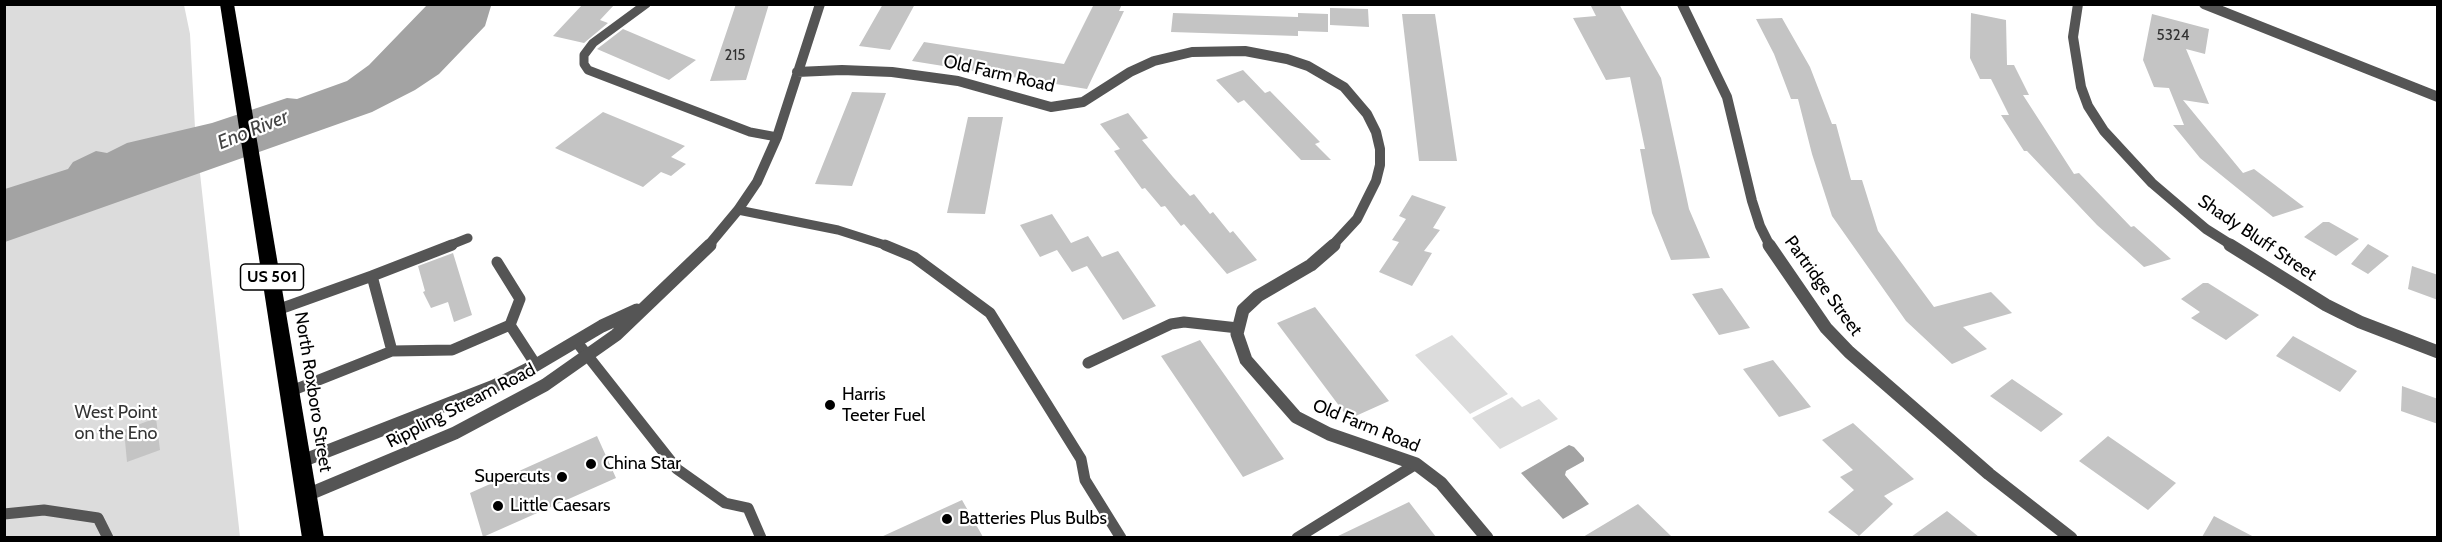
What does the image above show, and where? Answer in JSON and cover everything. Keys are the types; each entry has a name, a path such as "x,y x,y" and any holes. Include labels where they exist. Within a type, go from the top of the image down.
{"highway":[{"name":"North Roxboro Street","path":"227,4 314,537"}],"street":[{"name":"Rippling Stream Road","path":"307,495 395,459 487,417 536,390 616,335 701,255 738,210 757,182 777,136 820,4"},
{"name":"Partridge Street","path":"1682,4 1727,97 1760,226 1773,252 1791,279 1827,328 1849,352 1989,474 2071,537"},
{"name":"Shady Bluff Street","path":"2078,4 2073,38 2081,87 2088,106 2104,131 2152,183 2206,229 2326,305 2360,322 2438,352"},
{"path":"2204,4 2438,97"},
{"name":"Old Farm Road","path":"797,72 852,70 939,78 1051,107 1083,102 1154,62 1192,52 1228,50 1271,54 1308,66 1344,87 1367,114 1376,132 1380,149 1380,165 1376,181 1357,219 1344,235 1311,265 1258,296 1242,310 1237,334 1246,360 1296,417 1329,434 1416,465 1441,483 1487,537"},
{"name":"Rippling Stream Road","path":"302,461 455,402 536,365 602,326 646,306"}],"lane":[{"path":"646,4 593,43 584,55 584,64 588,70 750,132 777,136"},
{"path":"738,210 838,230 881,243 914,257 940,273 990,313 1081,459 1085,480 1121,537"},
{"path":"277,310 468,238"},
{"path":"291,391 392,351 452,350 510,325 520,299 497,262"},
{"path":"372,276 392,351"},
{"path":"1088,363 1171,324 1184,322 1238,328"},
{"path":"510,325 536,365"},
{"path":"576,341 677,469 725,503 748,508 761,537"},
{"path":"1298,537 1416,465"},
{"path":"4,514 44,510 98,518 108,537"}],"green space":[{"name":"West Point on the Eno","path":"4,5 184,5 190,34 195,128 240,537 5,537"},
{"path":"1452,335 1508,394 1470,414 1415,355"},
{"path":"1512,397 1522,407 1539,399 1558,419 1500,449 1472,418"}],"water":[{"name":"Eno River","path":"427,5 494,5 491,6 485,26 439,74 415,90 372,112 5,242 5,189 68,169 73,162 96,151 107,153 127,143 212,123 287,98 297,99 347,81 369,65"},
{"path":"1569,445 1574,447 1584,461 1566,471 1565,475 1589,504 1563,519 1521,473"}],"building":[{"path":"583,4 615,4 600,20 608,23 584,43 553,36"},
{"path":"736,4 769,4 746,80 710,81"},
{"path":"883,4 915,4 890,50 859,46"},
{"path":"1094,4 1122,4 1119,11 1124,11 1087,89 912,61 924,42 1064,64"},
{"path":"1590,4 1619,4 1661,78 1689,209 1710,258 1671,260 1652,213 1640,149 1645,149 1630,77 1606,80 1573,18 1596,16"},
{"path":"1330,8 1368,9 1369,27 1330,25"},
{"path":"1173,13 1298,17 1298,36 1171,32"},
{"path":"1298,13 1328,14 1328,32 1298,31"},
{"path":"1971,13 2006,20 2007,65 2014,65 2029,95 2023,95 2074,174 2079,173 2131,227 2134,226 2171,259 2144,267 2097,225 2027,151 2024,151 2001,115 2009,115 1991,79 1980,79 1970,58"},
{"path":"1402,14 1435,14 1457,161 1419,161"},
{"path":"2152,14 2209,29 2205,54 2186,49 2209,104 2183,100 2243,173 2254,169 2304,207 2273,217 2200,158 2173,125 2184,125 2169,88 2154,87 2143,60"},
{"path":"1782,18 1810,67 1832,124 1836,124 1851,180 1862,180 1878,231 1934,307 1991,292 2012,313 1963,327 1987,349 1952,364 1906,321 1832,216 1812,154 1798,99 1791,99 1774,54 1756,19"},
{"path":"623,29 696,60 669,80 597,49"},
{"path":"1243,70 1265,93 1270,91 1320,142 1315,144 1331,160 1301,160 1244,100 1238,103 1216,80"},
{"path":"852,92 886,93 852,186 815,184"},
{"path":"603,112 685,146 671,157 686,164 671,176 661,172 643,187 555,148"},
{"path":"1128,113 1148,138 1142,140 1173,177 1190,196 1194,194 1210,214 1213,212 1230,233 1233,231 1257,260 1227,274 1184,224 1181,226 1165,206 1161,207 1145,188 1142,189 1114,151 1120,149 1100,124"},
{"path":"968,117 1003,117 985,214 947,213"},
{"path":"1412,195 1446,207 1433,228 1440,230 1424,251 1432,253 1412,286 1379,272 1399,242 1392,240 1406,219 1399,216"},
{"path":"1052,214 1071,243 1088,236 1102,257 1118,251 1156,306 1123,320 1087,266 1072,272 1057,250 1040,257 1020,225"},
{"path":"2323,222 2329,222 2359,239 2336,256 2304,237"},
{"path":"2368,244 2389,256 2368,274 2351,264"},
{"path":"453,253 472,315 454,322 448,302 431,308 423,292 425,291 418,266"},
{"path":"2412,266 2438,275 2438,300 2408,289"},
{"path":"2203,283 2208,283 2259,315 2226,340 2191,318 2200,312 2181,299"},
{"path":"1722,288 1750,328 1719,335 1692,294"},
{"path":"1315,307 1389,401 1349,419 1277,323"},
{"path":"2293,336 2357,371 2340,392 2276,356"},
{"path":"1200,340 1284,459 1243,477 1161,356"},
{"path":"1773,360 1811,407 1779,417 1743,369"},
{"path":"2012,379 2063,414 2041,432 1990,396"},
{"path":"2402,386 2438,399 2438,424 2401,411"},
{"path":"156,418 160,450 127,462 124,430"},
{"path":"1853,423 1914,479 1884,496 1893,504 1859,536 1828,512 1854,490 1840,477 1853,470 1822,440"},
{"path":"597,436 616,478 483,537 470,493"},
{"path":"2108,436 2176,483 2148,510 2079,461"},
{"name":"Batteries Plus Bulbs","path":"962,500 983,537 881,537"},
{"path":"1409,502 1436,537 1336,537"},
{"path":"1638,504 1672,537 1583,537"},
{"path":"1947,511 1979,537 1911,537"},
{"path":"2214,516 2254,537 2202,537"}],"place":[{"name":"Harris Teeter Fuel","path":"830,405"},
{"name":"China Star","path":"591,464"},
{"name":"Supercuts","path":"562,477"},
{"name":"Little Caesars","path":"498,506"},
{"name":"Batteries Plus Bulbs","path":"947,519"}]}
